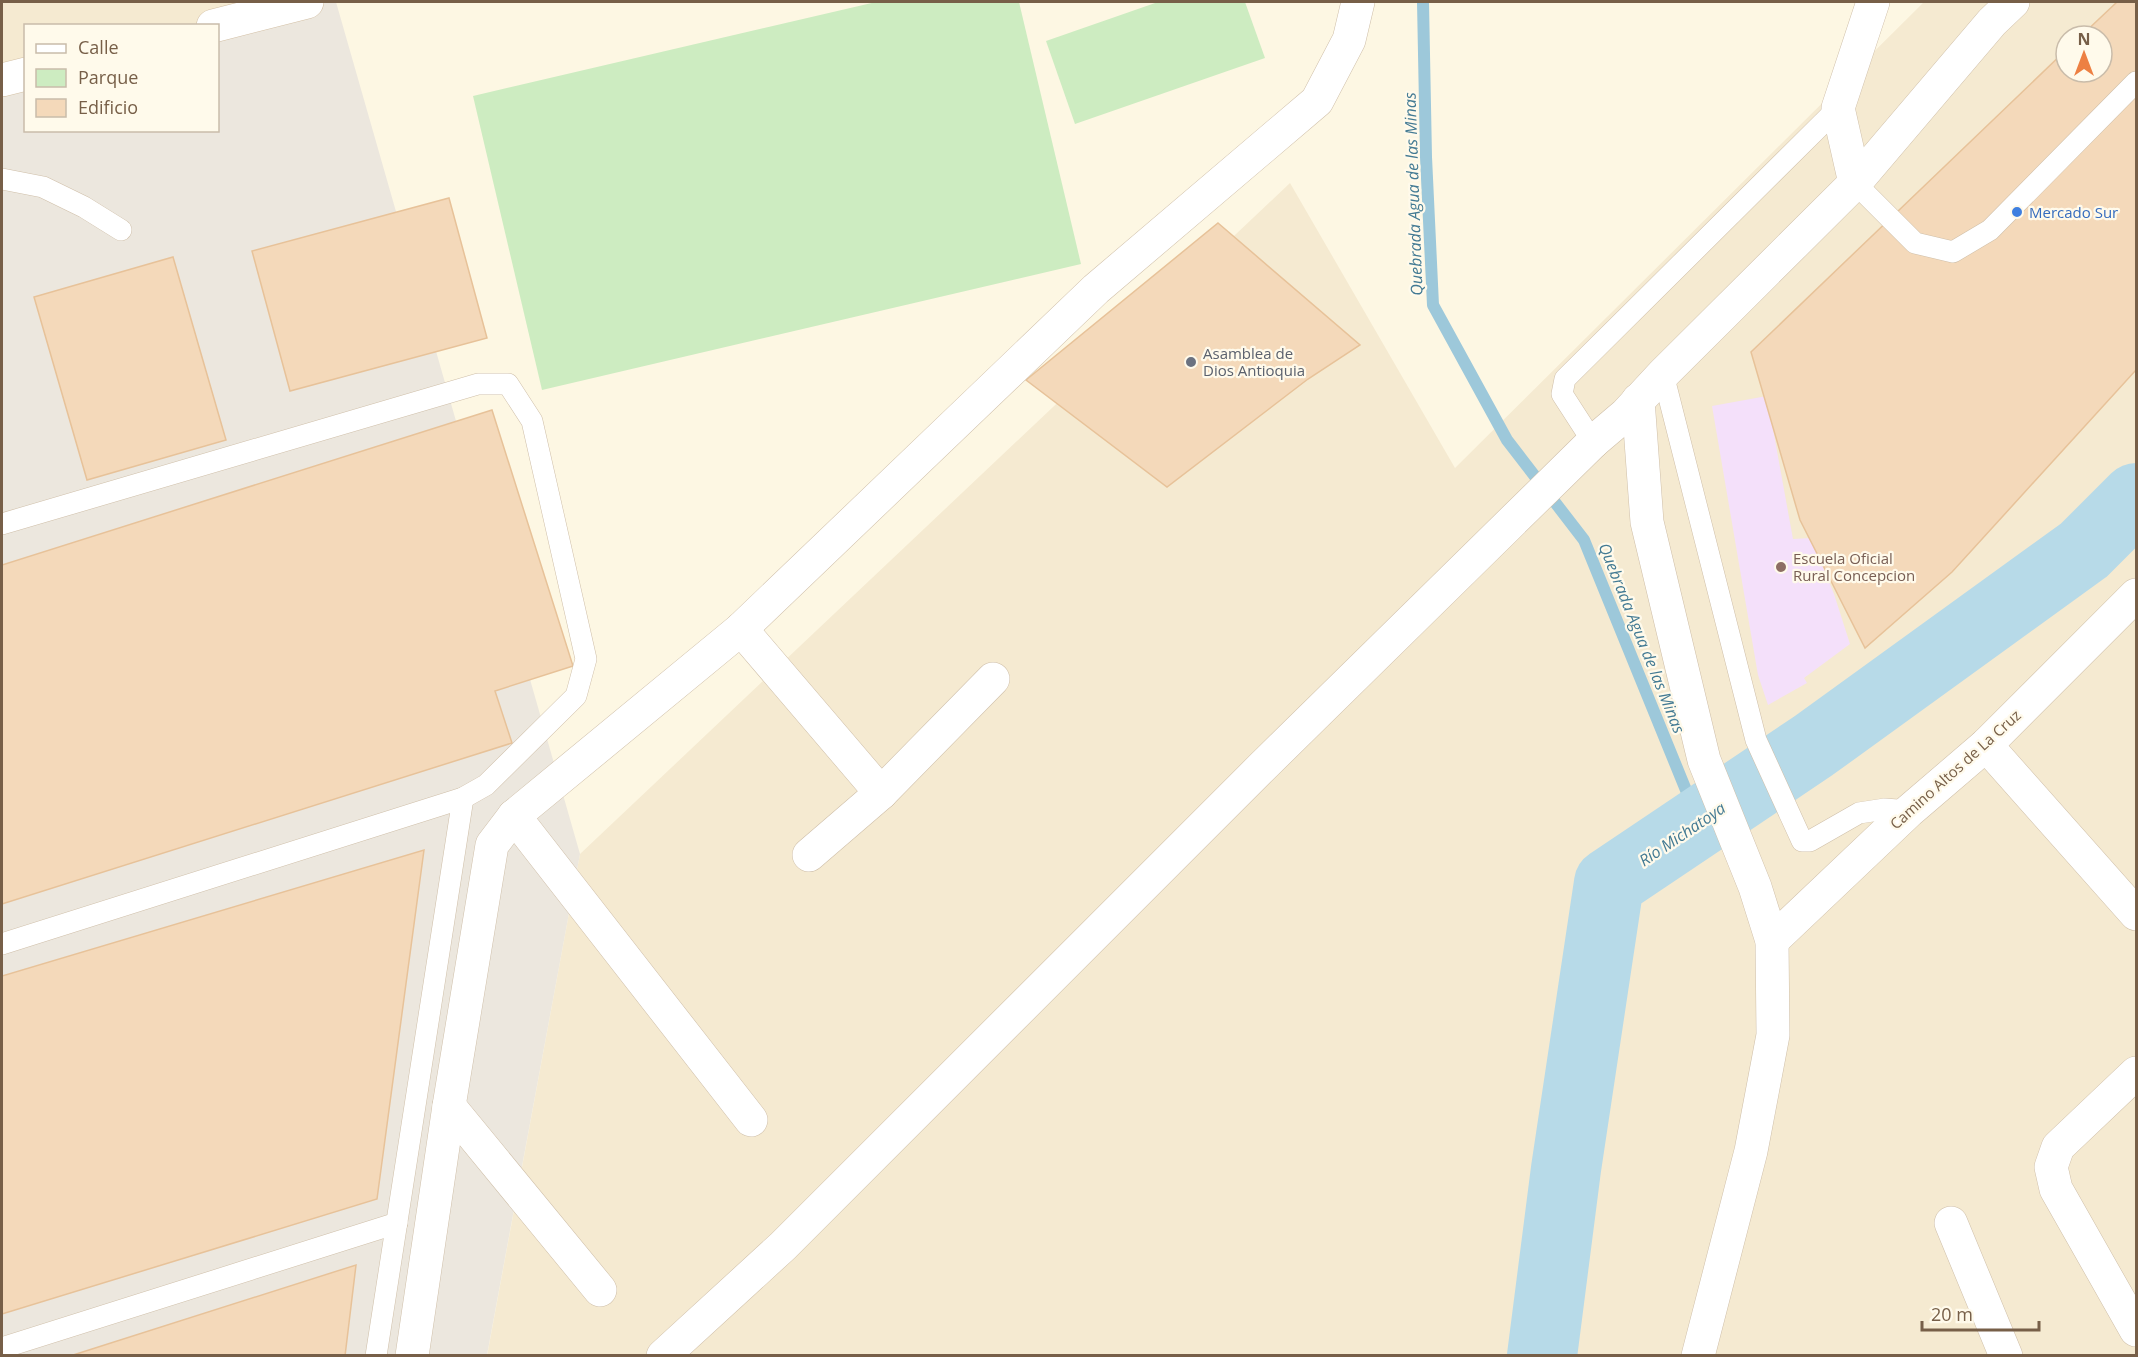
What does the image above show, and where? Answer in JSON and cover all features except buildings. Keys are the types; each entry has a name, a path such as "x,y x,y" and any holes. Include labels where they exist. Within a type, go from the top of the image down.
{"street":[{"path":"219,24 307,2"},
{"path":"412,1356 449,1106 492,845 514,816 741,629 1096,289 1317,101 1349,40 1358,2"},
{"path":"1854,183 1838,108 1873,2"},
{"path":"663,1356 783,1246 1262,767 1638,400 1854,183 1992,22 2013,2"},
{"path":"2,80 24,74"},
{"path":"1638,400 1647,522 1704,760 1755,887 1772,941 1773,1035 1751,1151 1698,1356"},
{"name":"Camino Altos de La Cruz","path":"1772,941 1909,811 1986,745 2136,595"},
{"path":"741,629 881,793"},
{"path":"809,855 881,793 993,679"},
{"path":"1986,745 2136,914"},
{"path":"514,816 751,1120"},
{"path":"2136,1073 2058,1147 2051,1167 2056,1189 2136,1330"},
{"path":"449,1106 600,1290"},
{"path":"1951,1223 2006,1356"}],"lane":[{"path":"1854,183 1916,243 1953,252 1990,230 2136,82"},
{"path":"1593,442 1562,394 1565,379 1838,108"},
{"path":"2,179 43,187 84,207 121,230"},
{"path":"1663,374 1756,740 1802,841 1810,841 1859,813 1885,809 1909,811"},
{"path":"2,524 478,384 508,384 532,421 586,659 576,696 486,785 463,798 2,945"},
{"path":"376,1356 463,798"},
{"path":"2,1348 397,1223"}],"shaded area":[{"path":"2,2 307,2 217,24 24,24 24,74 2,80"},
{"path":"307,2 336,2 580,854 487,1355 2,1356 2,80 24,74 24,132 219,132 219,26"},
{"path":"1924,2 2136,2 2136,1355 487,1356 580,854 1290,183 1455,468"},
{"name":"Escuela Oficial Rural Concepcion","path":"1767,396 1793,539 1811,538 1834,594 1850,644 1804,678 1807,683 1768,705 1758,675 1712,406"}],"green space":[{"path":"876,2 1019,2 1081,264 542,390 473,96"},
{"path":"1158,2 1245,2 1265,58 1075,124 1046,41"}],"waterway":[{"name":"Quebrada Agua de las Minas","path":"1423,2 1426,157 1433,305 1507,440 1584,540 1699,822"},
{"name":"Río Michatoya","path":"1542,1356 1566,1169 1609,883 1813,746 2084,550 2136,498"}],"place":[{"name":"Mercado Sur","path":"2017,212"},
{"name":"Asamblea de Dios Antioquia","path":"1191,362"},
{"name":"Escuela Oficial Rural Concepcion","path":"1781,567"}]}
